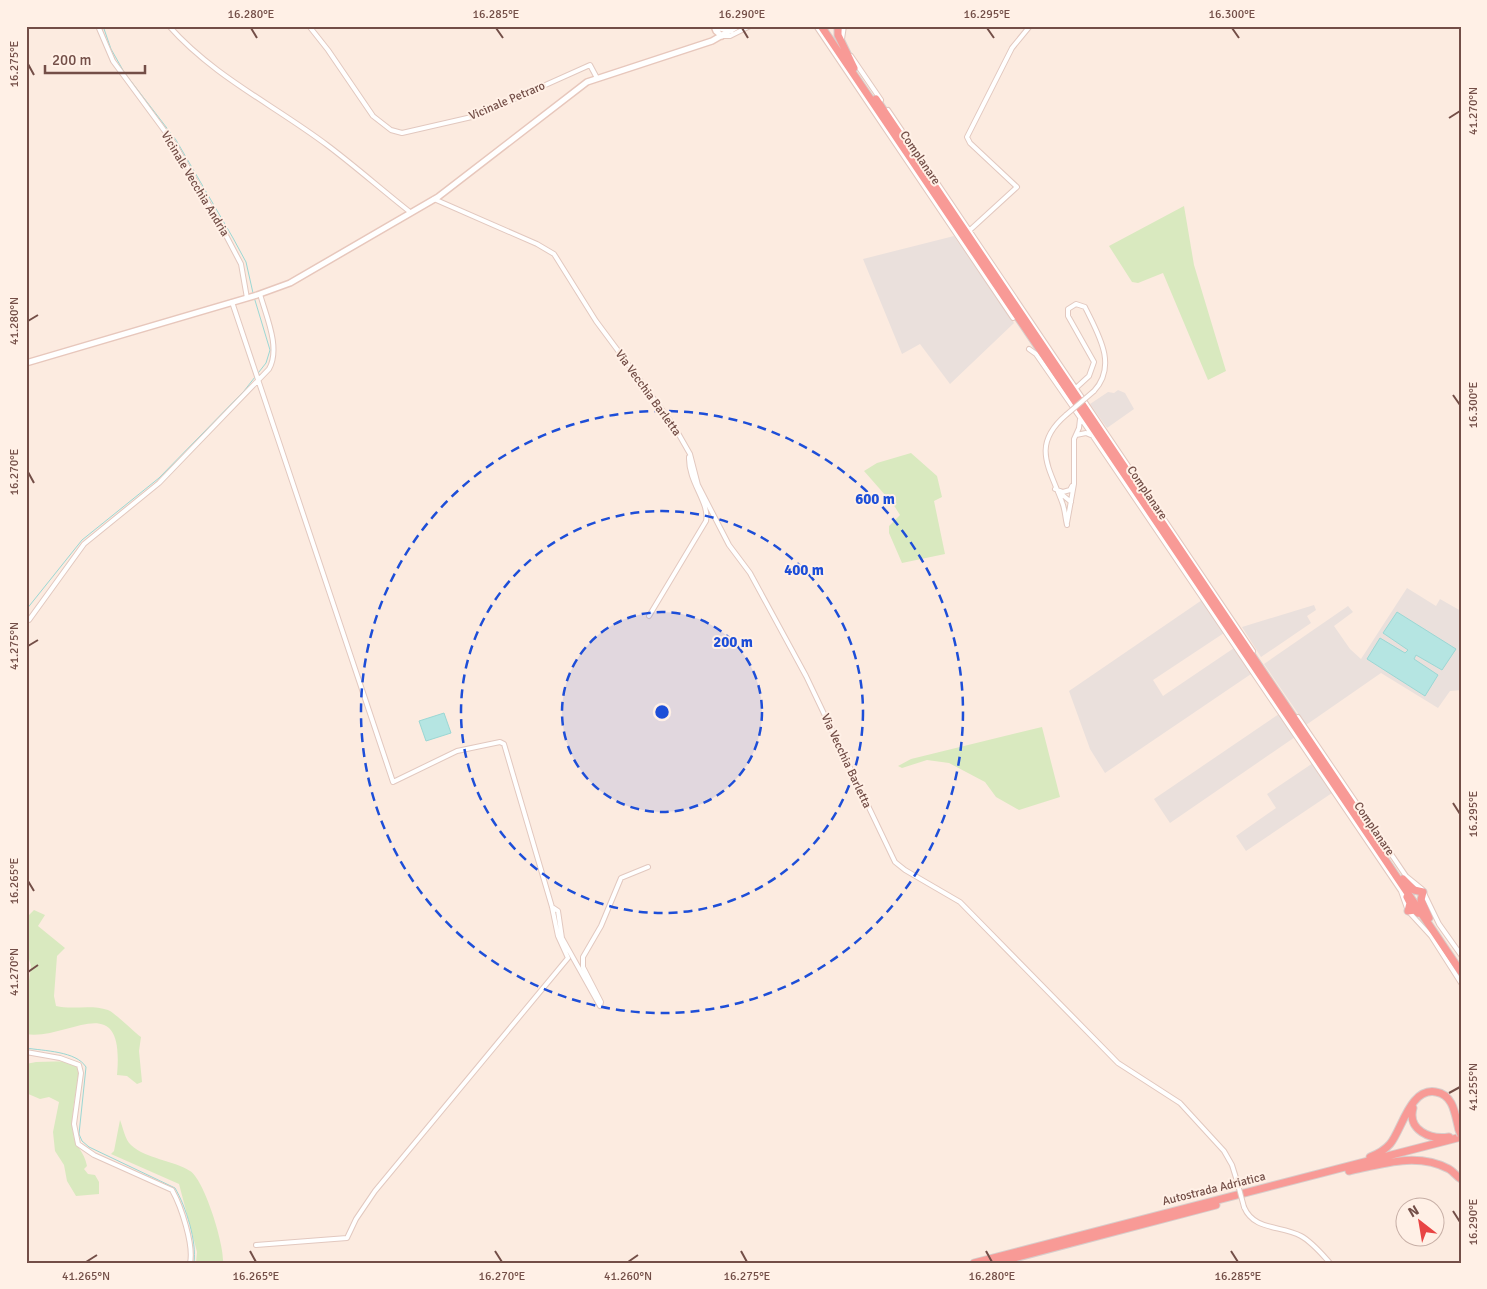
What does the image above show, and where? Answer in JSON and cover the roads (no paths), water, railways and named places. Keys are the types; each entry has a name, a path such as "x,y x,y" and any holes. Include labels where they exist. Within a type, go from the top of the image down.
{"highway":[{"path":"821,26 1405,890 1461,964"},
{"path":"826,26 1404,880 1461,972"},
{"path":"838,26 838,34 854,68"},
{"path":"1404,880 1414,890 1423,892 1421,900 1427,918"},
{"path":"1405,890 1410,903 1408,911 1415,910 1427,918"},
{"path":"1262,1188 1381,1152 1391,1143 1414,1101 1424,1094 1436,1092 1448,1099 1453,1105 1460,1134 1435,1138 1422,1133 1416,1128 1412,1120 1412,1109 1424,1094"},
{"name":"Autostrada Adriatica","path":"974,1263 1460,1134"},
{"name":"Autostrada Adriatica","path":"995,1263 1461,1142"},
{"path":"1342,1172 1410,1159 1443,1166 1454,1172 1461,1179"}],"street":[{"name":"Vicinale Vecchia Andria","path":"26,620 29,620 84,544 160,483 273,362 274,352 241,264 175,145 112,61 98,26"},
{"path":"169,26 204,59 237,84 327,144 410,212"},
{"name":"Vicinale Petraro","path":"309,26 373,116 391,130 402,134 476,116 590,65 597,78"},
{"path":"26,363 254,296 290,283 410,212 434,200 577,89 597,78 712,41 738,26"},
{"path":"722,36 730,36 750,26"},
{"name":"Complanare","path":"816,26 1013,318"},
{"name":"Complanare","path":"844,26 842,38 853,58 1402,870 1423,892 1430,909 1461,955"},
{"path":"970,230 1017,187 970,143 967,137 1012,48 1030,26"},
{"path":"712,41 717,28"},
{"path":"717,28 732,31"},
{"path":"717,28 722,36"},
{"name":"Via Vecchia Barletta","path":"434,200 549,250 554,254 596,321 674,426 690,454 698,485 729,545 743,562 806,676 895,862 905,870 960,902 1118,1063 1180,1103 1224,1151 1232,1165 1244,1207 1255,1222 1300,1236 1330,1263"},
{"path":"232,302 393,782 457,751 502,742 506,749 552,907 558,936 567,959 375,1191 356,1219 347,1238 256,1245"},
{"path":"1076,388 1089,376 1093,370 1094,362 1068,316 1068,309 1076,304 1085,307 1106,358 1107,367 1104,377 1094,391 1053,429 1046,448 1046,460 1055,489 1062,502 1067,525 1074,484 1073,447 1080,423 1078,414"},
{"name":"Complanare","path":"1029,349 1036,354 1094,437 1401,891 1408,911 1431,936 1461,983"},
{"path":"1076,435 1086,426"},
{"path":"1076,435 1086,433 1094,437"},
{"path":"649,616 706,521 704,505 689,471 690,454"},
{"path":"1055,489 1063,492 1070,490 1074,484"},
{"path":"1055,489 1071,502"},
{"path":"1062,502 1067,504 1071,502"},
{"path":"552,907 558,911 560,934 601,1006 583,967 584,956 601,926 621,878 648,867"},
{"path":"26,1052 60,1058 79,1065 81,1073 74,1130 78,1144 94,1156 172,1190 188,1238 191,1253 190,1263"}],"water":[{"path":"1397,612 1456,649 1442,670 1416,655 1414,659 1438,675 1425,696 1367,659 1380,638 1405,653 1408,650 1383,633"},
{"path":"444,713 451,733 426,741 419,721"}],"waterway":[{"path":"103,26 111,49 124,72 176,140 233,238 246,262 253,293"},
{"path":"26,610 82,540 159,478 244,391 266,363 270,350 254,297"},
{"path":"26,1048 67,1055 75,1058 86,1067 79,1134 82,1141 89,1147 175,1188 190,1224 194,1245 194,1263"}]}
